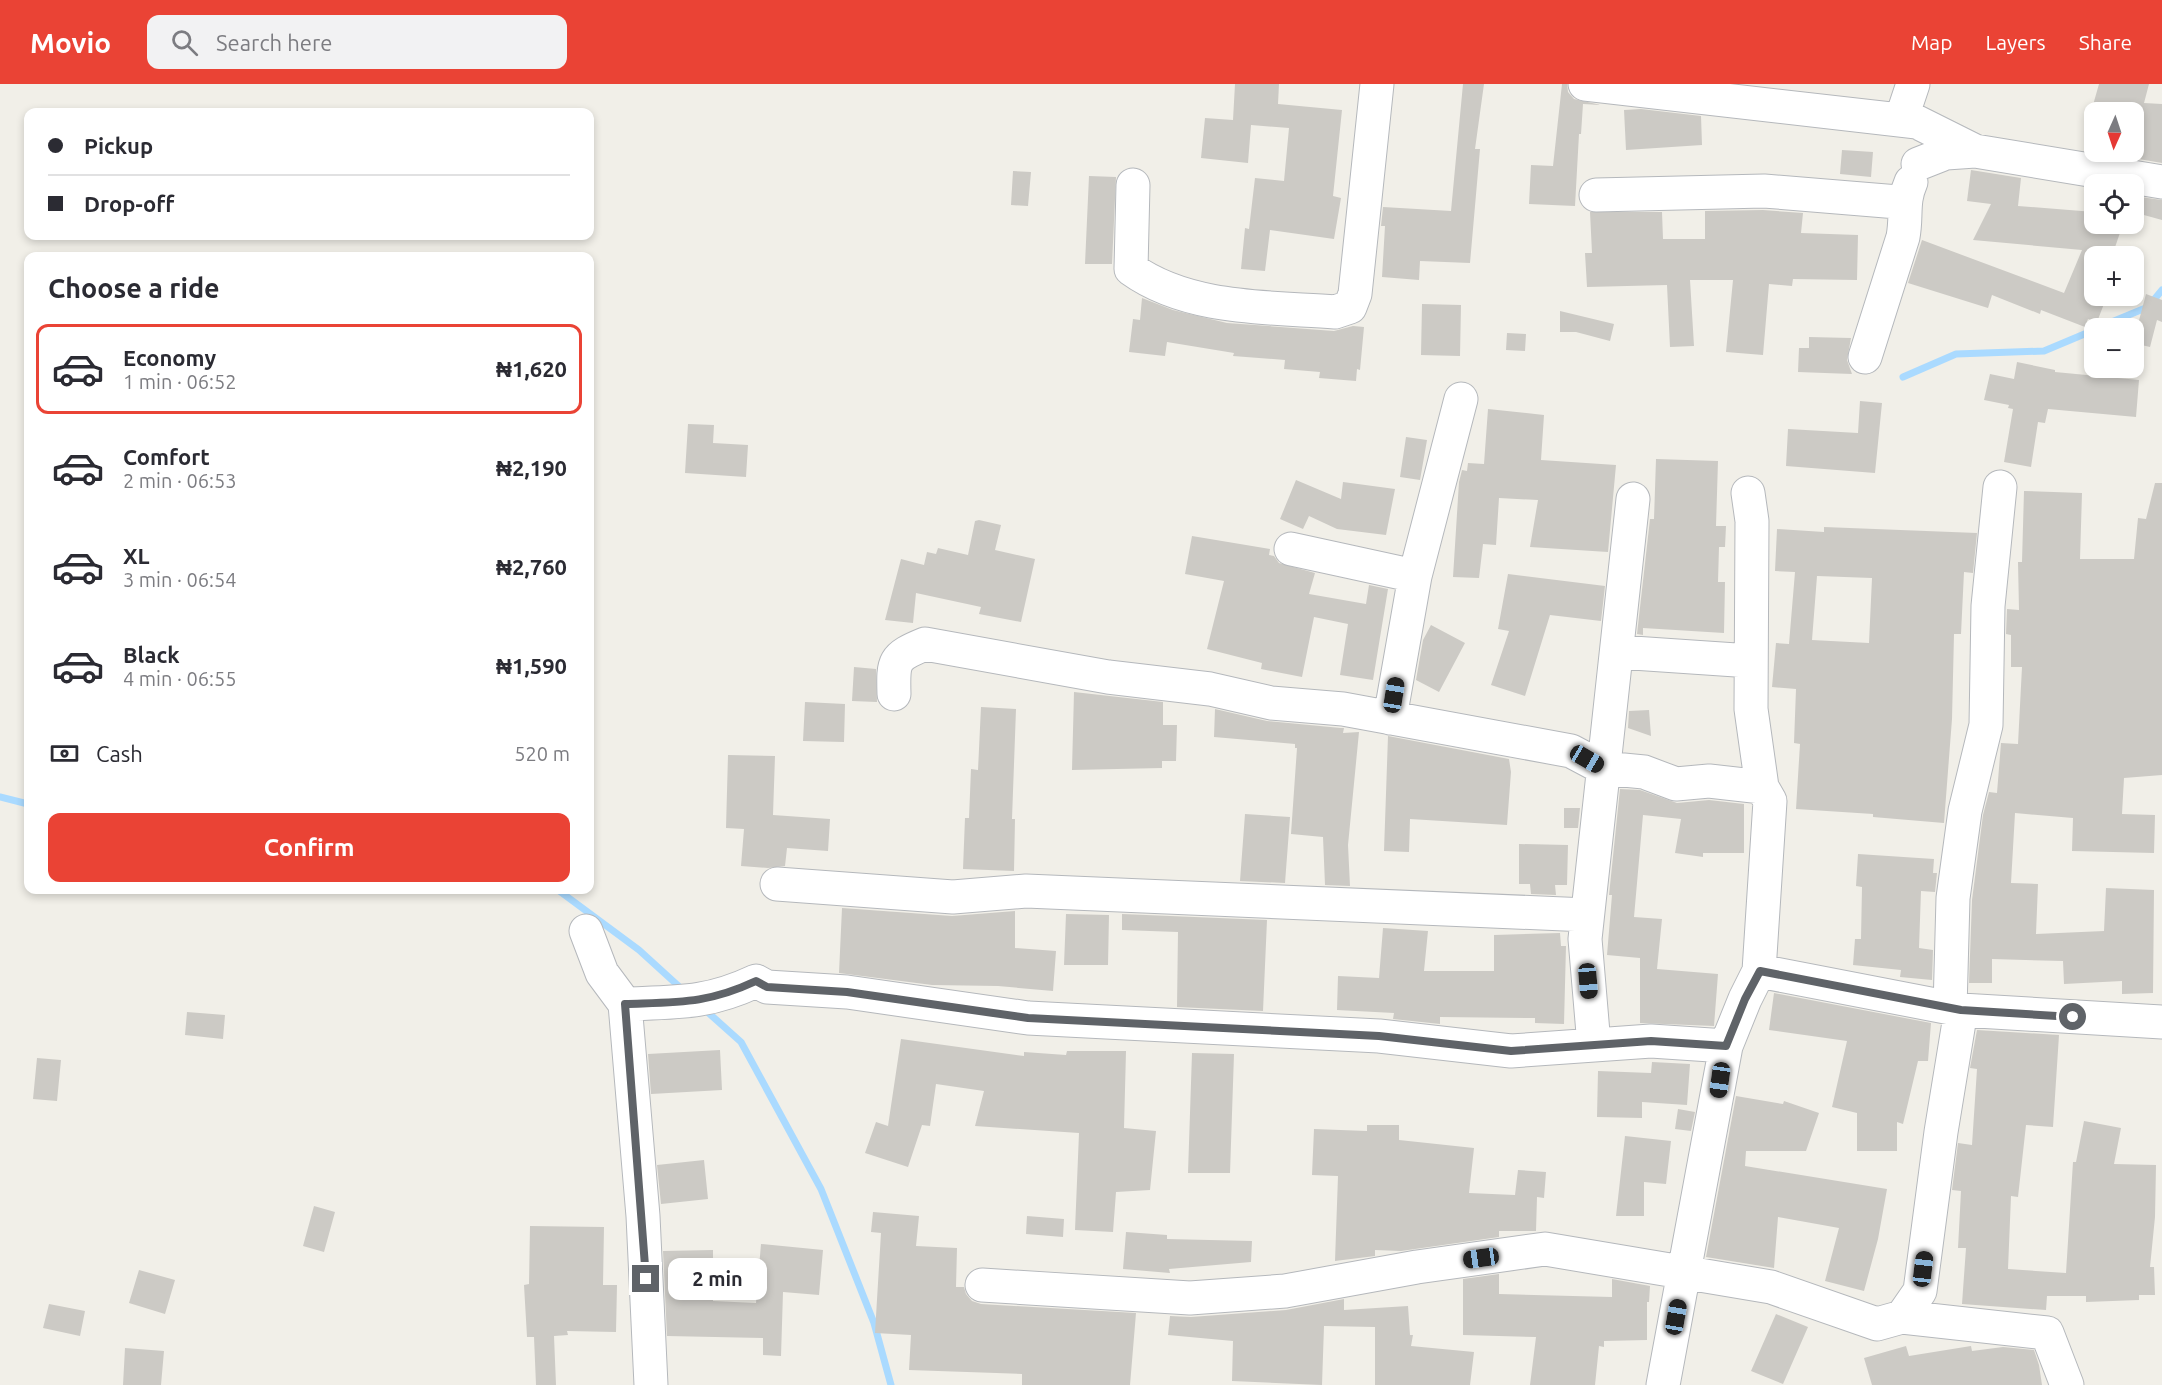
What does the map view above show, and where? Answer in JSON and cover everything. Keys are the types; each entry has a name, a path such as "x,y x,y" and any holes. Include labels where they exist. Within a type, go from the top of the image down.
{"street":[{"path":"1133,185 1131,269 1148,282 1223,304 1335,312 1350,307 1355,294 1377,84"},
{"path":"1585,84 1909,121 1975,151"},
{"path":"1864,357 1904,237 1907,219 1904,200 1918,164 1909,121 1913,84"},
{"path":"1918,164 1946,153 1975,151 2162,182"},
{"path":"1596,195 1764,191 1898,202 1904,200"},
{"path":"1390,718 1415,576 1461,399"},
{"path":"1902,1317 1920,1292 1941,1132 1955,1010 1953,898 1965,812 1986,725 1988,606 2000,487"},
{"path":"1663,1385 1726,1046 1745,999 1760,971 1770,801 1762,787 1751,709 1752,521 1748,493"},
{"path":"1594,1045 1585,939 1633,499"},
{"path":"1291,549 1415,576"},
{"path":"894,694 893,667 899,656 925,644 1108,676 1210,688 1271,702 1343,709 1571,751 1603,768 1644,772 1676,784 1709,781 1762,787"},
{"path":"1618,652 1751,661"},
{"path":"777,884 953,897 1026,891 1587,915"},
{"path":"586,931 602,973 625,1004 643,1216 651,1385"},
{"path":"1760,971 1955,1010 2162,1022"},
{"path":"625,1004 699,1002 742,989 756,981 767,987 847,992 1028,1018 1379,1036 1511,1051 1651,1041 1726,1046"},
{"path":"982,1285 1190,1298 1285,1291 1417,1267 1545,1249 1771,1287 1877,1324 1902,1317 2047,1333 2067,1385"}],"building":[{"path":"1235,84 1279,84 1278,104 1342,110 1333,196 1341,198 1334,239 1270,230 1265,271 1241,269 1245,228 1249,229 1255,178 1284,181 1289,128 1251,125 1248,163 1201,158 1205,118 1233,120"},
{"path":"1463,84 1484,84 1475,149 1480,149 1470,263 1420,261 1419,280 1382,277 1385,226 1381,226 1383,207 1451,211"},
{"path":"1562,84 1567,84 1568,92 1574,99 1601,105 1583,104 1575,206 1529,204 1531,165 1553,166"},
{"path":"2099,84 2149,84 2144,103 2094,102"},
{"path":"2144,103 2162,104 2162,163 2144,160"},
{"path":"1641,109 1701,116 1702,145 1626,150 1624,110"},
{"path":"1842,150 1873,152 1871,177 1840,174"},
{"path":"1971,170 2021,178 2018,206 2084,211 2084,234 2120,234 2115,246 2084,246 2084,306 2103,306 2099,318 2084,318 2084,327 2041,310 2040,314 1992,295 1988,308 1908,283 1922,240 2064,293 2082,250 1973,240 1991,204 1967,201"},
{"path":"1013,171 1031,172 1028,206 1011,205"},
{"path":"1089,176 1116,177 1112,264 1085,264"},
{"path":"2144,198 2162,200 2162,220 2144,215"},
{"path":"1763,210 1803,213 1801,233 1858,235 1857,280 1793,279 1792,286 1769,284 1763,355 1726,352 1733,280 1690,280 1694,346 1670,347 1667,285 1587,287 1585,253 1592,253 1590,212 1662,212 1663,239 1705,239 1705,211"},
{"path":"2146,294 2162,300 2162,322 2157,320 2150,347 2144,346 2144,318 2140,318"},
{"path":"1142,298 1173,310 1227,323 1334,331 1353,326 1364,327 1360,370 1357,369 1356,381 1319,378 1320,372 1284,369 1285,360 1233,356 1234,353 1167,342 1165,356 1129,352 1133,319 1140,320"},
{"path":"1422,304 1461,305 1460,356 1421,355"},
{"path":"1560,311 1614,324 1610,341 1576,332 1560,332"},
{"path":"1507,333 1526,334 1525,351 1506,350"},
{"path":"1809,337 1851,338 1847,360 1852,374 1798,372 1799,348 1809,348"},
{"path":"2017,362 2055,370 2055,372 2084,375 2084,378 2139,380 2136,417 2048,409 2045,423 2038,422 2031,467 2004,462 2013,409 2008,408 2009,405 1984,400 1990,374 2014,379"},
{"path":"1860,401 1882,403 1875,473 1786,466 1788,429 1858,433"},
{"path":"1488,409 1544,415 1541,460 1616,465 1608,552 1530,547 1538,500 1499,498 1496,545 1483,544 1479,578 1453,577 1459,482 1462,470 1467,471 1468,463 1484,464"},
{"path":"688,424 714,425 713,443 748,445 746,477 685,473"},
{"path":"1406,437 1427,440 1420,480 1400,477"},
{"path":"1656,459 1718,461 1716,526 1726,526 1725,547 1719,547 1718,582 1725,582 1724,633 1643,628 1643,635 1637,634 1650,519 1654,519"},
{"path":"1296,480 1341,499 1343,482 1395,489 1386,535 1337,529 1309,516 1303,529 1280,519"},
{"path":"2155,483 2162,483 2162,775 2124,778 2122,814 2155,815 2154,853 2072,851 2073,818 2015,813 2011,883 2038,884 2036,934 2104,931 2106,888 2154,890 2153,993 2122,994 2122,981 2064,984 2063,961 1992,959 1992,983 1969,983 1972,900 1983,815 1989,792 1997,793 2001,743 2018,744 2022,667 2011,667 2011,635 2006,634 2007,609 2019,610 2018,562 2022,562 2024,491 2082,493 2080,559 2134,559 2138,518 2146,519"},
{"path":"975,521 1001,525 995,550 1035,559 1021,622 979,614 981,607 916,593 913,623 885,620 901,559 924,565 927,552 936,554 938,548 968,555"},
{"path":"1824,527 1977,533 1973,573 1964,572 1961,634 1954,634 1952,719 1944,823 1873,817 1873,814 1796,809 1800,744 1794,743 1796,689 1772,687 1776,643 1789,644 1795,572 1775,571 1777,529 1824,532","holes":["1817,576 1872,578 1869,643 1812,640"]},
{"path":"1192,536 1270,549 1269,555 1274,556 1279,563 1315,573 1309,594 1366,604 1369,585 1388,589 1373,680 1340,675 1348,624 1314,617 1302,677 1261,669 1262,663 1207,649 1224,581 1185,574"},
{"path":"1508,574 1605,586 1601,621 1550,615 1525,696 1491,685 1509,631 1498,629"},
{"path":"1431,625 1465,643 1439,692 1416,680 1423,640"},
{"path":"854,667 876,669 877,702 852,701"},
{"path":"1074,692 1163,702 1163,725 1177,725 1176,761 1162,761 1162,768 1072,770"},
{"path":"805,702 845,704 844,742 803,741"},
{"path":"981,707 1016,709 1012,819 1015,819 1014,871 963,869 965,818 969,818 971,769 978,770"},
{"path":"1215,709 1267,721 1344,728 1343,733 1359,732 1348,845 1350,886 1325,885 1323,837 1291,834 1297,748 1295,744 1214,737"},
{"path":"1649,710 1651,736 1628,728 1629,711"},
{"path":"1388,736 1509,759 1511,772 1507,825 1410,819 1409,852 1384,851"},
{"path":"728,755 775,756 773,815 830,819 828,851 787,848 785,866 768,868 741,866 744,829 726,828"},
{"path":"1620,789 1640,790 1677,803 1709,800 1744,804 1744,853 1703,853 1703,857 1675,853 1681,819 1643,815 1634,917 1662,919 1657,969 1718,974 1714,1026 1640,1023 1640,958 1607,955 1612,895 1609,895"},
{"path":"1564,808 1580,808 1578,828 1564,828"},
{"path":"1245,814 1290,817 1285,883 1240,881"},
{"path":"1519,844 1568,845 1567,885 1555,885 1556,895 1531,894 1530,884 1519,884"},
{"path":"1858,854 1934,859 1933,873 1937,873 1935,892 1921,891 1919,948 1933,950 1932,980 1900,977 1901,970 1853,965 1855,939 1861,939 1862,887 1856,886"},
{"path":"842,908 952,916 1015,911 1015,948 1056,951 1053,991 998,986 932,985 839,973"},
{"path":"1066,914 1109,915 1108,965 1064,965"},
{"path":"1122,914 1267,920 1263,1011 1177,1007 1178,932 1122,930"},
{"path":"1383,928 1428,931 1424,971 1494,971 1494,935 1560,933 1561,946 1566,946 1564,1024 1535,1023 1535,1018 1440,1017 1440,1024 1393,1019 1394,1013 1337,1010 1338,976 1379,978"},
{"path":"1774,993 1931,1023 1928,1061 1918,1061 1903,1124 1897,1122 1897,1151 1857,1151 1857,1113 1832,1107 1847,1041 1769,1030"},
{"path":"187,1012 225,1015 223,1039 185,1035"},
{"path":"1977,1030 2059,1035 2053,1127 2026,1125 2018,1197 2011,1196 2008,1269 2066,1273 2073,1162 2076,1162 2084,1121 2121,1128 2114,1164 2156,1165 2155,1217 2150,1267 2154,1267 2155,1295 2139,1295 2139,1300 2086,1302 2086,1296 2047,1296 2046,1310 1962,1304 1966,1248 1958,1248 1961,1191 1952,1190 1958,1143 1972,1145 1977,1069 1970,1068"},
{"path":"901,1039 1024,1056 1024,1052 1066,1055 1067,1051 1126,1051 1124,1128 1156,1131 1150,1190 1116,1192 1113,1232 1075,1230 1079,1133 975,1126 984,1091 936,1084 930,1126 922,1125 908,1167 865,1153 876,1122 888,1126"},
{"path":"720,1050 722,1090 651,1094 648,1054"},
{"path":"1192,1053 1234,1054 1230,1173 1188,1173"},
{"path":"37,1058 61,1060 57,1101 33,1099"},
{"path":"1652,1062 1690,1064 1687,1105 1642,1102 1642,1118 1597,1117 1598,1071 1651,1073"},
{"path":"1736,1096 1783,1104 1784,1101 1819,1113 1806,1151 1746,1151 1745,1166 1887,1189 1878,1239 1864,1291 1825,1281 1839,1228 1778,1217 1774,1268 1706,1257"},
{"path":"1678,1109 1695,1112 1691,1131 1675,1129"},
{"path":"1367,1125 1399,1125 1399,1140 1474,1148 1469,1193 1515,1195 1518,1170 1546,1172 1544,1198 1537,1197 1536,1231 1499,1231 1499,1237 1401,1251 1375,1250 1375,1256 1335,1261 1338,1176 1312,1175 1314,1129 1367,1131"},
{"path":"1625,1136 1671,1141 1666,1184 1644,1182 1644,1216 1616,1216"},
{"path":"704,1160 708,1199 661,1204 657,1165"},
{"path":"314,1206 335,1212 324,1252 303,1246"},
{"path":"873,1212 919,1216 916,1246 957,1248 956,1287 964,1287 972,1301 981,1304 1136,1313 1130,1385 1022,1385 1022,1374 909,1370 911,1335 875,1333 881,1233 871,1232"},
{"path":"1027,1216 1064,1219 1063,1237 1026,1234"},
{"path":"530,1226 604,1227 603,1285 617,1285 616,1332 567,1331 568,1335 554,1336 556,1385 536,1385 534,1337 527,1337 524,1285 529,1284"},
{"path":"1126,1232 1167,1235 1167,1239 1252,1241 1251,1262 1169,1269 1170,1273 1123,1269"},
{"path":"761,1244 823,1250 819,1295 783,1292 781,1356 763,1355 763,1338 667,1336 663,1251 713,1250 713,1301 756,1303"},
{"path":"139,1270 175,1280 165,1314 129,1303"},
{"path":"1499,1274 1499,1294 1612,1297 1612,1279 1650,1286 1649,1302 1647,1302 1647,1340 1604,1341 1604,1347 1599,1346 1595,1385 1530,1385 1536,1337 1463,1335 1463,1279"},
{"path":"1344,1299 1344,1310 1408,1306 1410,1335 1413,1335 1411,1346 1474,1352 1470,1385 1375,1385 1375,1327 1324,1326 1322,1385 1232,1381 1233,1341 1168,1335 1170,1316 1191,1317 1286,1310"},
{"path":"49,1304 85,1311 80,1336 43,1328"},
{"path":"1776,1314 1808,1327 1783,1384 1751,1371"},
{"path":"1906,1346 1909,1356 1971,1346 1972,1351 2003,1347 2034,1350 2042,1385 1872,1385 1864,1358"},
{"path":"125,1348 164,1351 161,1385 123,1385"}],"waterway":[{"path":"2121,318 2148,307 2162,290"},
{"path":"1903,377 1956,354 2044,351 2084,334"},
{"path":"0,797 24,803"},
{"path":"563,894 639,950 684,991"},
{"path":"703,1008 741,1042 821,1189 874,1323 891,1385"}],"route":[{"path":"646,1279 643,1216 625,1004 699,1002 742,989 756,981 767,987 847,992 1028,1018 1379,1036 1511,1051 1651,1041 1726,1046 1745,999 1760,971 1950,1009 2073,1017"}]}
